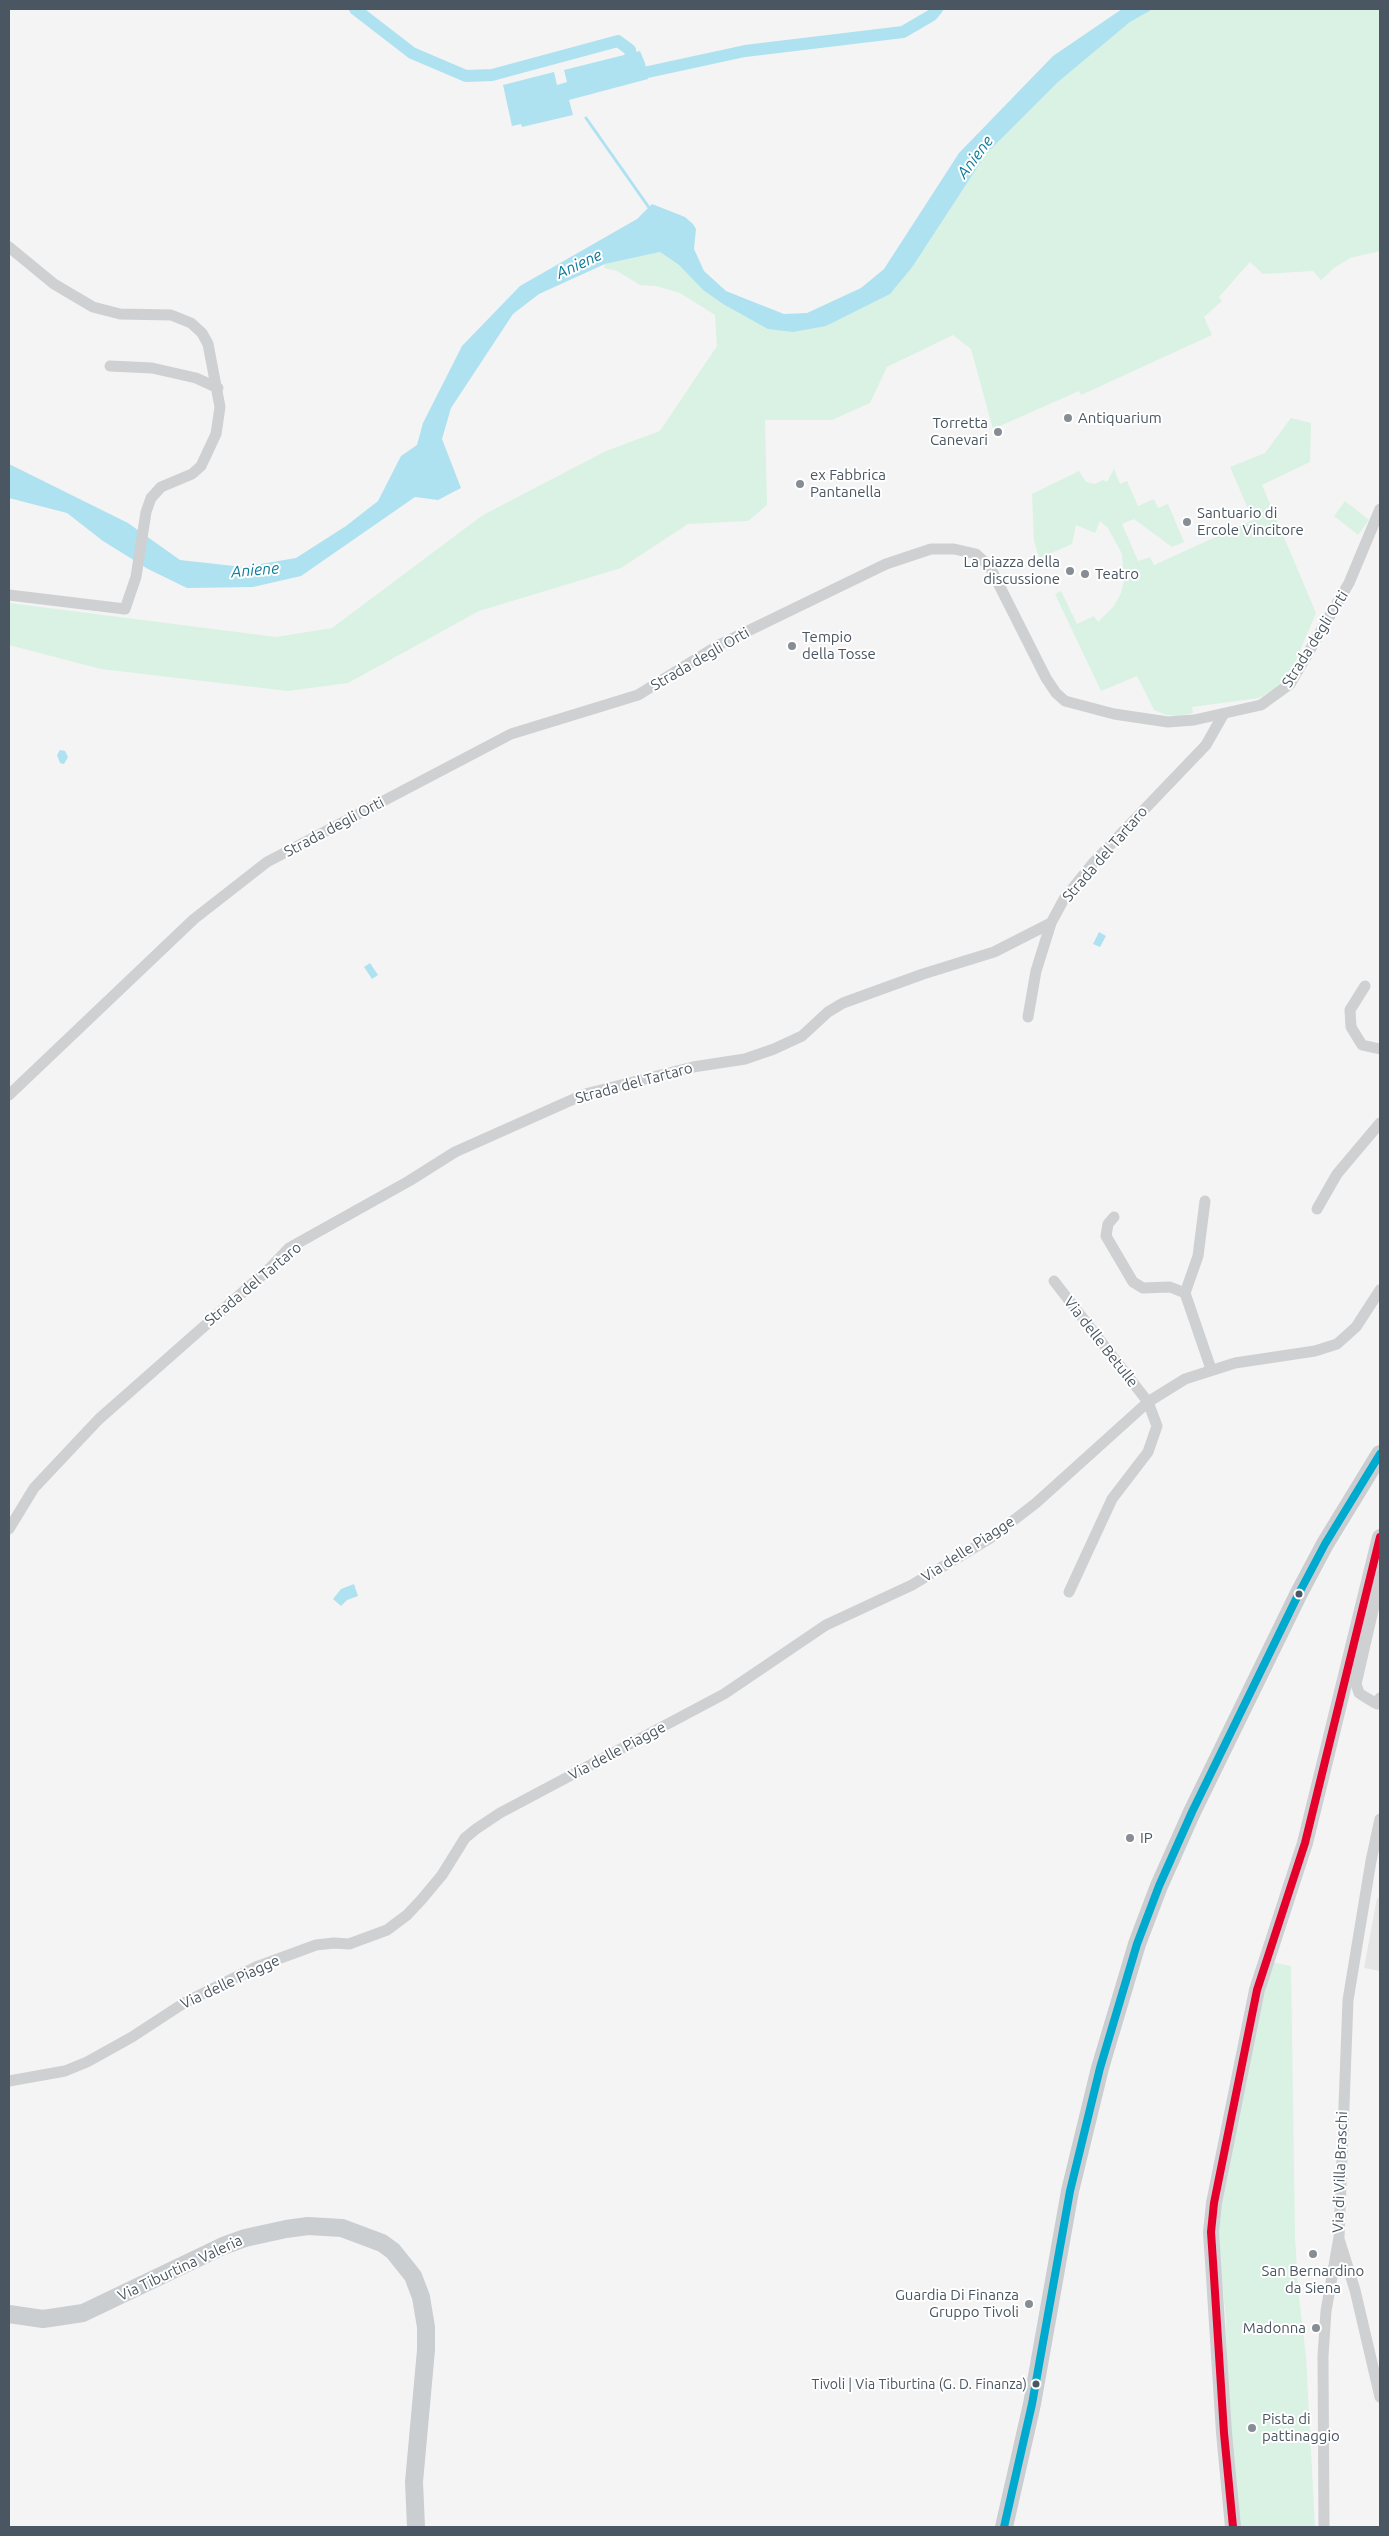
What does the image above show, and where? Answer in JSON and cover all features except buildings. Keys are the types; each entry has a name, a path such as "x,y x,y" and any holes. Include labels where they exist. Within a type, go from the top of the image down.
{"main road":[{"path":"1004,2527 1032,2404 1072,2182 1100,2068 1137,1944 1158,1886 1192,1812 1295,1602 1325,1544 1380,1454"},
{"name":"Via Tiburtina Valeria","path":"9,2314 43,2319 83,2313 223,2246 244,2238 286,2228 308,2226 342,2228 382,2243 393,2251 413,2276 421,2297 425,2322 426,2350 414,2482 416,2527"}],"street":[{"path":"9,247 54,284 93,307 120,314 171,315 191,323 202,333 208,344 218,388 218,424 204,462 195,472 166,484 156,491 147,508 136,577 125,609 9,595"},
{"path":"110,366 152,368 196,378 218,388"},
{"name":"Strada degli Orti","path":"9,1095 194,919 267,862 488,744 511,734 634,697 719,645 875,568 923,550 962,550 976,554 986,562 1049,684 1060,698 1070,704 1114,714 1168,722 1223,715 1264,704 1290,684 1349,583 1380,509"},
{"name":"Strada del Tartaro","path":"9,1529 34,1488 99,1419 268,1270 290,1248 409,1181 455,1152 585,1094 698,1066 745,1058 774,1049 802,1036 831,1010 847,1001 923,974 994,952 1051,923 1064,900 1094,862 1206,745 1223,715"},
{"path":"1028,1017 1036,971 1051,923"},
{"path":"1365,986 1350,1010 1351,1027 1362,1045 1380,1049"},
{"path":"1317,1209 1338,1174 1380,1123"},
{"path":"1205,1201 1198,1256 1185,1293 1212,1369"},
{"path":"1114,1217 1108,1224 1106,1236 1133,1282 1143,1288 1170,1287 1185,1293"},
{"name":"Via delle Betulle","path":"1054,1281 1148,1402 1157,1421 1157,1430 1152,1444 1112,1499 1069,1592"},
{"name":"Via delle Piagge","path":"9,2081 65,2071 86,2062 132,2037 178,2007 256,1967 316,1945 334,1942 350,1944 387,1930 407,1915 422,1899 442,1875 465,1838 476,1829 508,1809 724,1694 826,1625 912,1585 992,1537 1036,1503 1148,1402 1184,1379 1212,1369 1262,1357 1315,1351 1333,1346 1351,1333 1380,1290"},
{"path":"1233,2527 1224,2433 1214,2277 1212,2232 1214,2203 1257,1990 1305,1843 1379,1544"},
{"path":"1379,1703 1361,1695 1356,1684 1380,1580"},
{"name":"Via di Villa Braschi","path":"1324,2527 1323,2356 1326,2311 1339,2237 1348,2000 1371,1861 1380,1819"},
{"path":"1339,2237 1354,2285 1380,2397"}],"shaded area":[{"path":"1377,1898 1380,1899 1380,1971 1364,1968"}],"green space":[{"path":"1153,9 1380,9 1380,251 1350,258 1334,268 1321,280 1313,271 1263,274 1250,262 1219,297 1222,301 1204,317 1212,335 1081,395 1079,391 993,429 971,349 953,335 887,367 870,403 832,420 765,420 767,505 748,521 688,524 621,568 479,611 348,683 288,691 101,669 9,645 9,603 276,637 332,628 483,515 606,451 660,431 717,346 715,315 680,293 656,286 640,285 617,271 604,268 605,264 660,252 679,265 703,290 723,304 826,326 856,309 913,266 986,154 1058,82 1130,22"},
{"path":"1291,418 1311,423 1310,462 1262,485 1316,613 1294,665 1279,686 1259,698 1192,707 1193,713 1179,716 1166,715 1154,710 1137,676 1101,691 1055,594 1061,591 1077,624 1094,616 1098,622 1114,606 1121,593 1124,581 1122,554 1108,528 1100,521 1095,533 1076,525 1072,544 1049,554 1052,562 1042,567 1034,541 1032,494 1079,471 1086,482 1095,484 1103,480 1107,482 1114,469 1120,484 1127,481 1138,506 1154,499 1158,508 1168,504 1184,542 1172,547 1134,519 1122,524 1138,561 1150,557 1154,565 1253,520 1230,467 1265,453"},
{"path":"1345,501 1369,520 1358,535 1334,516"},
{"path":"1271,1962 1291,1966 1295,2237 1298,2288 1306,2357 1315,2527 1239,2527 1228,2408 1226,2321 1217,2223"}],"water":[{"name":"Aniene","path":"1122,9 1153,9 1130,22 1058,82 986,154 913,266 890,294 826,326 793,332 768,329 723,304 703,290 679,265 660,252 605,264 539,294 513,314 451,408 442,439 461,488 438,500 415,497 301,576 253,587 187,588 148,569 103,541 67,513 9,498 9,464 128,523 180,560 243,567 296,558 346,526 378,501 401,456 417,445 423,423 462,346 520,286 637,219 652,204 685,217 693,224 696,229 694,249 704,271 726,291 784,314 807,313 861,288 884,269 959,153 1053,56"},
{"path":"640,51 645,63 648,79 569,100 573,115 522,127 521,124 512,126 503,85 554,72 557,85 567,82 564,70"},
{"path":"60,750 65,751 68,757 64,764 60,763 57,755"},
{"path":"1099,932 1106,936 1100,947 1093,944"},
{"path":"370,963 378,975 372,979 364,967"},
{"path":"354,1584 358,1596 347,1600 341,1606 333,1599 341,1589"}],"waterway":[{"path":"355,9 412,53 466,76 492,75 618,41 630,50 633,70"},
{"path":"634,75 745,51 903,32 932,15 937,9"},
{"path":"586,118 650,209"}],"transit line":[{"path":"1004,2527 1032,2404 1070,2191 1100,2068 1137,1944 1159,1886 1192,1812 1299,1593 1325,1544 1380,1454"},
{"path":"1233,2527 1224,2433 1211,2232 1214,2203 1257,1990 1305,1843 1380,1537"}],"place":[{"name":"Antiquarium","path":"1068,418"},
{"name":"Torretta Canevari","path":"998,432"},
{"name":"ex Fabbrica Pantanella","path":"800,484"},
{"name":"Santuario di Ercole Vincitore","path":"1187,522"},
{"name":"La piazza della discussione","path":"1070,571"},
{"name":"Teatro","path":"1085,574"},
{"name":"Tempio della Tosse","path":"792,646"},
{"name":"IP","path":"1130,1838"},
{"name":"San Bernardino da Siena","path":"1313,2254"},
{"name":"Guardia Di Finanza Gruppo Tivoli","path":"1029,2304"},
{"name":"Madonna","path":"1316,2328"},
{"name":"Tivoli | Via Tiburtina (G. D. Finanza)","path":"1036,2384"},
{"name":"Pista di pattinaggio","path":"1252,2428"}]}
